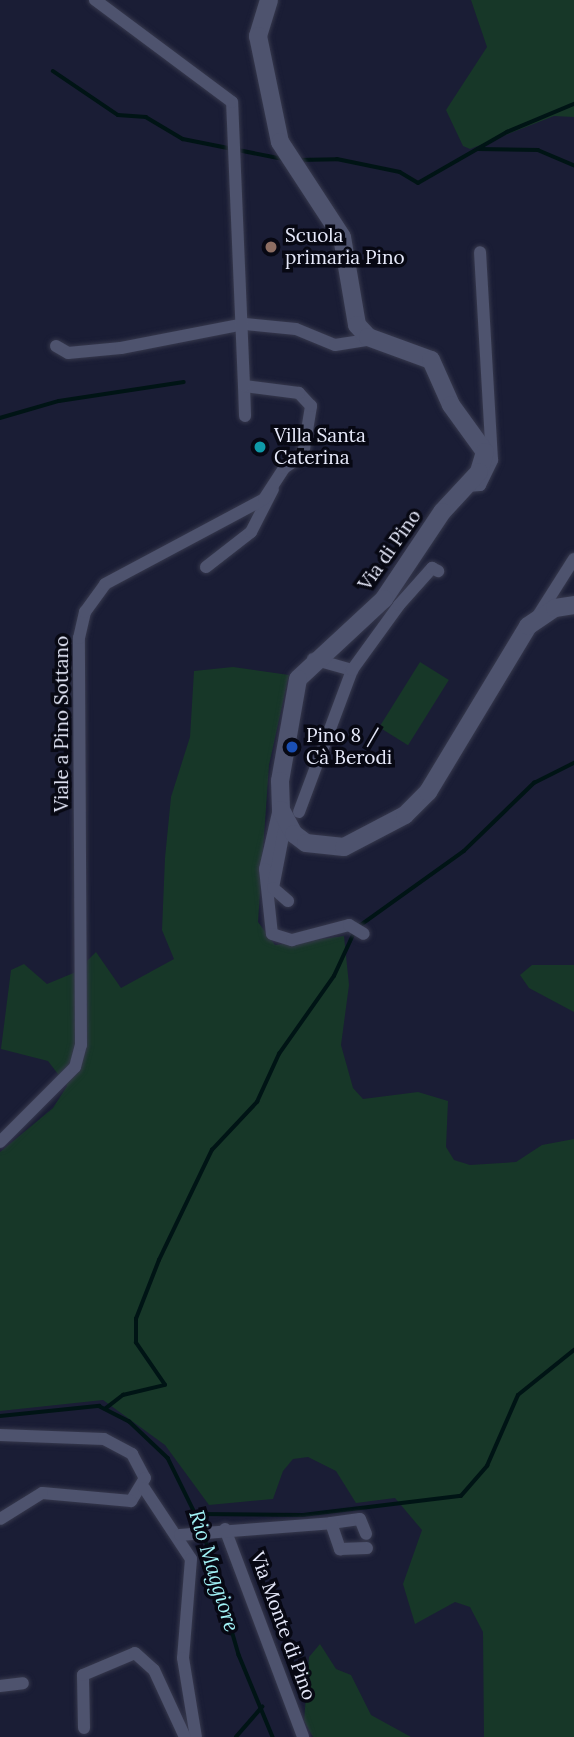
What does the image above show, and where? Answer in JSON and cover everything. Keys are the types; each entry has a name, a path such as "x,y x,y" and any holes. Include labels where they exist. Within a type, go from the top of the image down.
{"street":[{"path":"95,0 234,106 233,178 245,324 245,416"},
{"path":"269,0 258,36 279,142 342,237 353,315 373,339"},
{"path":"467,486 480,485 492,460 480,252"},
{"path":"56,346 68,353 121,348 245,324 296,330 335,345 373,339"},
{"name":"Via di Pino","path":"288,812 299,679 313,659 384,599 481,467 483,445 451,405 435,366 417,350 373,339"},
{"name":"Viale a Pino Sottano","path":"0,1142 75,1067 82,1023 79,638 85,612 105,584 256,506 272,485 303,455 311,406 299,393 244,386"},
{"name":"Viale a Pino Sottano","path":"206,567 251,532 272,501 272,485"},
{"path":"288,812 306,843 344,847 405,815 428,792 574,559"},
{"path":"364,934 349,925 292,940 272,934 265,869 352,670 399,605 432,568 438,571"},
{"path":"536,618 574,605"},
{"path":"313,659 352,670"},
{"path":"288,812 273,888 288,901"},
{"path":"0,1436 104,1439 132,1454 144,1488 184,1535 193,1578 183,1658 197,1737"},
{"path":"0,1520 42,1493 111,1504 131,1502 144,1488"},
{"name":"Via Monte di Pino","path":"184,1535 219,1529 360,1519 366,1534"},
{"path":"331,1523 340,1549 367,1548"},
{"name":"Via Monte di Pino","path":"219,1529 303,1737"},
{"path":"84,1728 83,1675 117,1657 139,1654 154,1670 185,1737"},
{"path":"0,1686 23,1683"}],"green space":[{"path":"471,0 574,0 574,117 554,116 470,149 463,146 446,110 487,47"},
{"path":"420,662 449,680 408,745 379,727"},
{"path":"233,667 289,675 269,765 258,922 275,945 344,936 349,985 341,1045 353,1088 363,1099 418,1092 448,1101 446,1147 454,1160 470,1165 516,1162 542,1145 574,1139 574,1737 484,1737 483,1632 470,1607 455,1602 415,1624 403,1584 422,1530 395,1498 356,1503 336,1471 308,1457 293,1459 283,1471 273,1499 209,1505 165,1445 103,1400 0,1411 0,1152 53,1108 67,1086 48,1061 1,1049 11,970 24,964 47,984 76,972 96,952 121,988 174,959 162,930 165,858 171,797 190,737 194,671"},
{"path":"532,965 574,965 574,1012 529,988 520,975"},
{"path":"320,1644 336,1669 351,1675 371,1715 411,1737 313,1737 304,1721 309,1657"}],"waterway":[{"path":"53,71 118,115 146,117 183,139 283,159"},
{"path":"298,160 337,159 400,172 418,183 507,132 574,104"},
{"path":"478,149 538,150 574,165"},
{"path":"0,418 59,401 184,382"},
{"path":"358,927 464,851 534,783 574,763"},
{"path":"105,1409 123,1395 165,1385 136,1343 136,1319 159,1260 212,1150 257,1102 279,1054 334,976 354,933"},
{"path":"198,1514 303,1515 461,1496 487,1466 518,1395 574,1350"},
{"name":"Rio Maggiore","path":"0,1416 99,1406 129,1421 168,1458 203,1529"},
{"name":"Rio Maggiore","path":"205,1537 239,1655 273,1737"},
{"path":"236,1737 262,1707"}],"place":[{"name":"Scuola primaria Pino","path":"271,247"},
{"name":"Villa Santa Caterina","path":"260,447"},
{"name":"Pino 8 / Cà Berodi","path":"292,747"}]}
